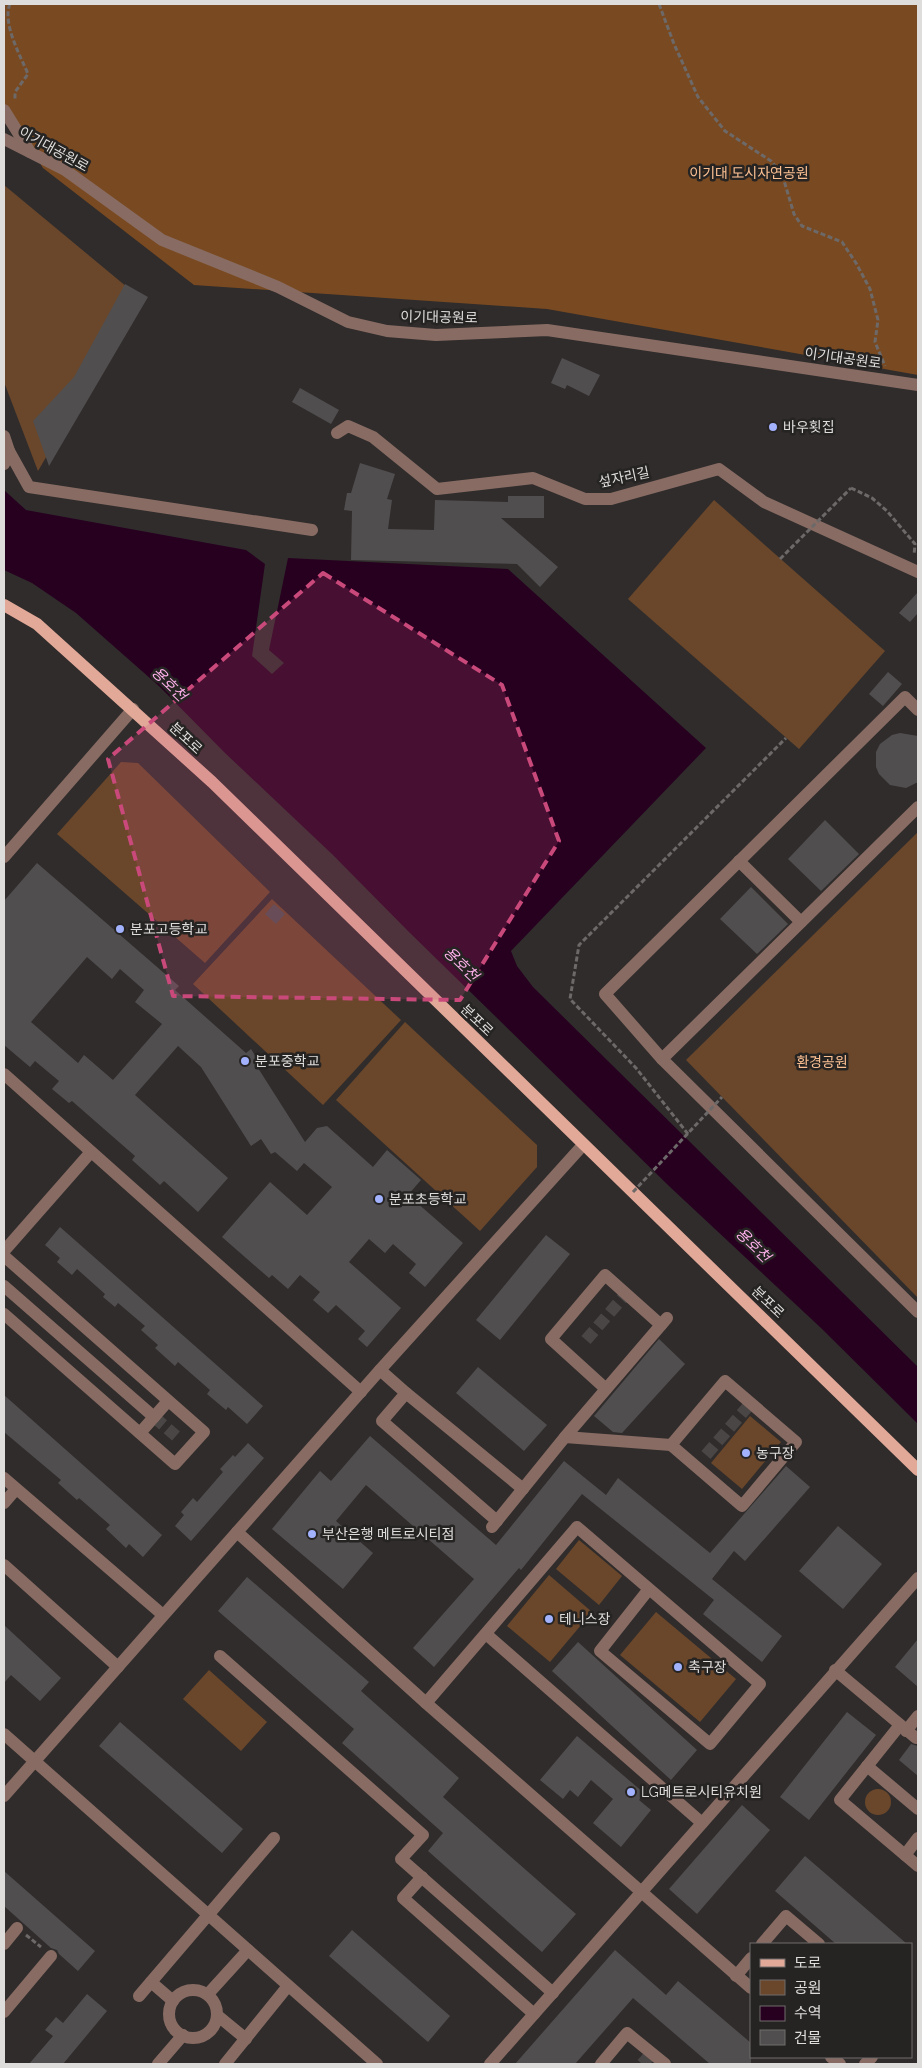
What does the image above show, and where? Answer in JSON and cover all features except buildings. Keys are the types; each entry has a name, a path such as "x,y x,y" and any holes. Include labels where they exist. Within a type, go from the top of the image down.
{"main road":[{"name":"분포로","path":"4,605 37,624 212,782 918,1470"}],"street":[{"path":"4,110 30,152"},
{"name":"이기대공원로","path":"4,139 66,170 162,240 278,287 348,322 387,331 436,335 547,330 918,385"},
{"name":"섶자리길","path":"337,433 348,426 373,437 437,489 533,478 585,499 611,498 719,470 764,502 914,570"},
{"path":"4,436 29,487 312,530"},
{"path":"4,464 10,451"},
{"path":"918,710 905,697 605,994 662,1059 918,1312"},
{"path":"4,857 133,710"},
{"path":"662,1059 918,807"},
{"path":"739,862 801,922"},
{"path":"4,1074 361,1392"},
{"path":"4,1796 380,1370 583,1145"},
{"path":"4,1251 91,1152"},
{"path":"4,1256 204,1432 175,1464 4,1314"},
{"path":"406,1393 382,1421 494,1525 664,1321 605,1275 551,1340 606,1389"},
{"path":"4,1286 154,1417"},
{"path":"380,1370 523,1489"},
{"path":"565,1438 671,1445 742,1506 796,1442 726,1381 671,1445"},
{"path":"140,1433 168,1401"},
{"path":"4,1478 163,1616"},
{"path":"4,1503 16,1489"},
{"path":"426,1703 577,1527 760,1684 710,1744 600,1651 649,1589"},
{"path":"237,1532 426,1703 750,1987"},
{"path":"4,1565 118,1667"},
{"path":"490,2064 918,1578"},
{"path":"486,1634 702,1823"},
{"path":"220,1656 423,1835 401,1859 553,1993"},
{"path":"835,1670 907,1731"},
{"path":"918,1716 907,1731 867,1766 840,1800 918,1866"},
{"path":"4,1734 377,2064"},
{"path":"867,1766 918,1809"},
{"path":"139,1996 207,1914 274,1838"},
{"path":"905,1854 918,1838"},
{"path":"422,1877 403,1898 534,2014"},
{"path":"763,1943 786,1916 818,1943"},
{"path":"4,1944 17,1928"},
{"path":"208,1994 248,1950"},
{"path":"4,2012 51,1956"},
{"path":"736,1976 750,1959"},
{"path":"151,1982 173,2001"},
{"path":"224,2064 288,1986"},
{"path":"185,1991 200,1991 208,1994 213,2000 217,2015 216,2022 206,2034 198,2038 183,2035 176,2031 172,2024 170,2008 173,2001 185,1991"},
{"path":"217,2015 246,2039"},
{"path":"601,2064 627,2033 665,2064"},
{"path":"158,2064 183,2035"}],"path":[{"path":"10,4 7,11 15,45 28,74 15,92 14,124"},
{"path":"659,4 674,44 698,96 725,131 771,161 782,174 794,214 802,226 842,242 856,264 870,289 878,320 875,342 880,357 894,381"},
{"path":"780,559 851,488 872,498 915,544 914,570"},
{"path":"633,1192 722,1097"},
{"path":"17,1928 51,1956"}],"highlighted area":[{"path":"323,573 502,685 559,841 460,1000 173,996 108,759"}],"green space":[{"name":"이기대 도시자연공원","path":"4,4 918,4 918,375 547,309 194,285 43,168 4,107"},
{"path":"4,185 139,297 38,471 4,382"},
{"path":"714,500 885,651 799,749 628,599"},
{"path":"121,762 138,763 270,892 205,963 57,834"},
{"name":"환경공원","path":"918,832 918,1298 686,1060"},
{"path":"272,899 401,1020 323,1105 193,984"},
{"path":"405,1022 537,1145 537,1167 480,1231 336,1100"},
{"name":"농구장","path":"750,1416 781,1442 742,1489 711,1463"},
{"path":"579,1540 622,1576 599,1605 556,1569"},
{"name":"테니스장","path":"549,1575 592,1612 550,1662 507,1626"},
{"name":"축구장","path":"656,1612 736,1679 700,1722 620,1655"},
{"path":"209,1670 267,1722 241,1751 183,1699"},
{"path":"878,1789 887,1793 891,1802 887,1811 878,1815 869,1811 865,1802 869,1793"}],"water":[{"name":"용호천","path":"4,490 26,510 246,550 265,564 252,656 272,674 284,663 269,650 288,558 508,569 706,748 511,951 517,966 533,987 918,1367 918,1424 821,1328 670,1187 408,931 333,855 224,752 160,687 76,613 32,583 4,570"}],"tunnel":[{"path":"586,1340 626,1294"},
{"path":"706,1455 751,1403"},
{"path":"154,1417 176,1436"},
{"path":"642,2064 652,2053"}],"place":[{"name":"바우횟집","path":"773,427"},
{"name":"분포고등학교","path":"120,929"},
{"name":"분포중학교","path":"245,1061"},
{"name":"분포초등학교","path":"379,1199"},
{"name":"농구장","path":"746,1453"},
{"name":"부산은행 메트로시티점","path":"312,1534"},
{"name":"테니스장","path":"549,1619"},
{"name":"축구장","path":"678,1667"},
{"name":"LG메트로시티유치원","path":"631,1792"}]}
